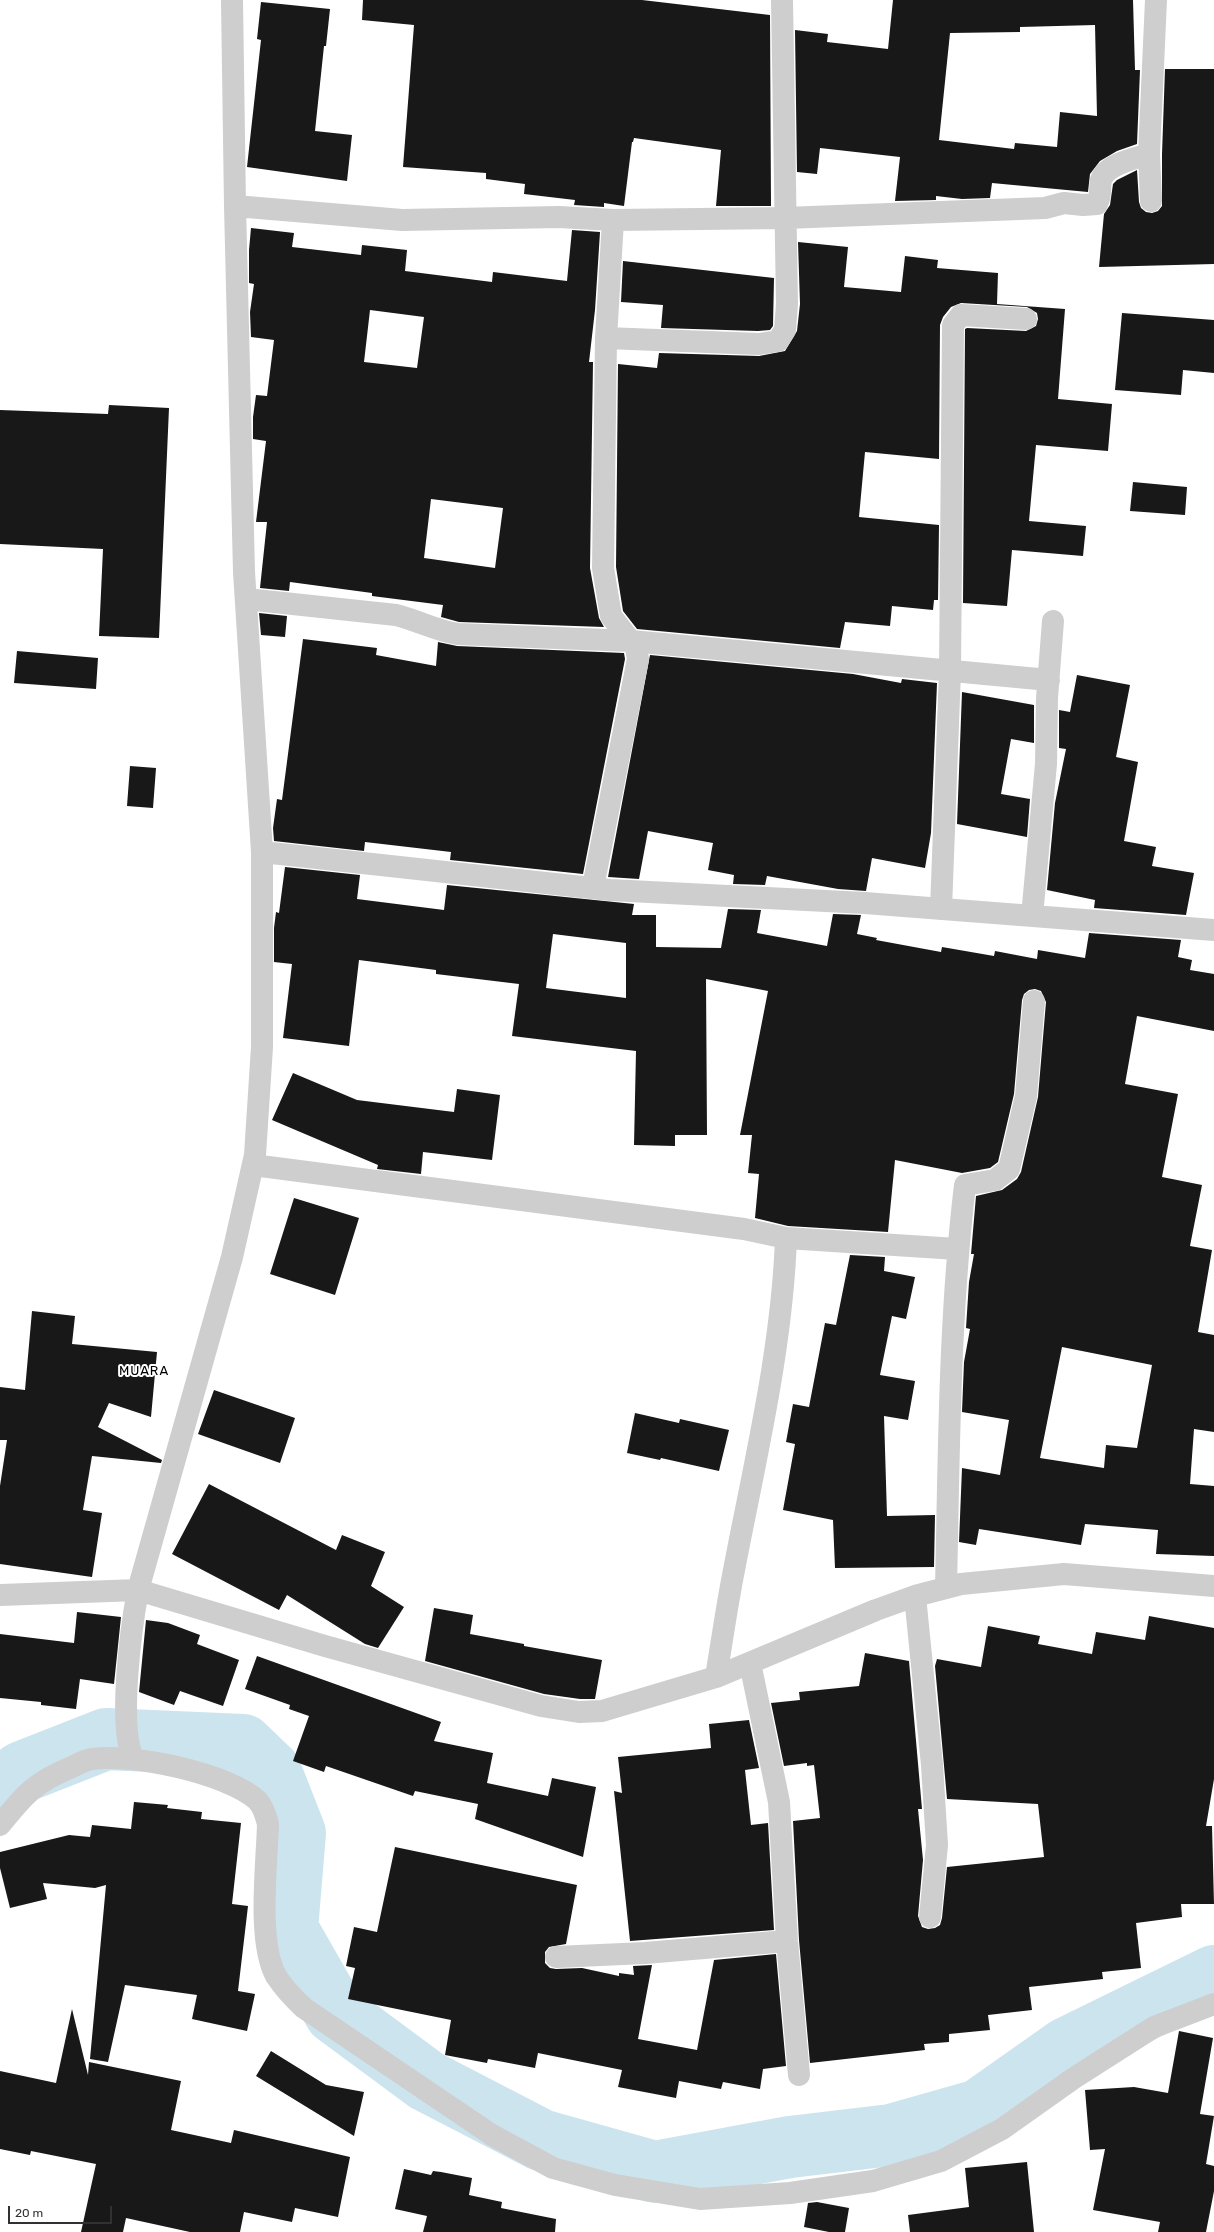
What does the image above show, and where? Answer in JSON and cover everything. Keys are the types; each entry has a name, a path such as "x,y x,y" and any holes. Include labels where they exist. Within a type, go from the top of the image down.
{"street":[{"path":"130,1752 126,1720 132,1624 138,1590 232,1257 253,1165 262,1047 262,852 246,599 235,206 232,0"},
{"path":"606,338 759,344 778,341 785,330 787,304 782,0"},
{"path":"1151,201 1149,154 1156,0"},
{"path":"235,206 402,220 559,217 613,220 785,218 1045,208 1064,203 1083,205 1097,204 1101,195 1101,179 1108,171 1120,162 1149,154"},
{"path":"593,887 638,659 636,648 611,616 603,568 606,338 613,220"},
{"path":"941,909 950,671 953,325 961,315 1026,319"},
{"path":"246,599 396,615 414,620 442,632 458,634 631,641 1049,680"},
{"path":"1032,916 1046,764 1047,698 1053,620"},
{"path":"262,852 610,890 865,903 1214,930"},
{"path":"946,1588 949,1454 957,1249 965,1185 996,1180 1009,1169 1026,1096 1034,1001"},
{"path":"253,1165 744,1229 786,1238 957,1249"},
{"path":"716,1677 734,1571 767,1403 785,1272 786,1238"},
{"path":"0,1595 138,1590 325,1646 533,1704 579,1712 602,1711 716,1677 876,1610 915,1596 961,1584 1064,1574 1214,1586"},
{"path":"915,1596 932,1766 937,1845 930,1917"},
{"path":"750,1663 779,1802 787,1941 799,2075"},
{"path":"0,1825 19,1801 37,1784 60,1772 91,1759 130,1752 176,1766 242,1790 258,1801 265,1813 268,1824 265,1925 270,1956 276,1974 288,1993 304,2008 492,2135 553,2168 615,2185 700,2199 790,2193 873,2181 941,2161 1002,2129 1074,2078 1154,2026 1214,2004"},
{"path":"556,1957 645,1953 787,1941"}],"building":[{"path":"363,0 642,0 770,15 771,206 716,206 721,150 634,138 632,142 624,206 604,203 604,207 574,205 575,200 524,194 525,184 486,179 486,173 403,167 414,25 362,20"},
{"path":"893,0 1133,0 1135,70 1140,70 1137,144 1117,151 1100,161 1090,174 1088,192 992,183 990,198 962,199 936,196 936,200 895,201 900,157 820,148 817,174 797,172 795,30 828,34 827,42 888,49","holes":["1095,25 1097,116 1060,112 1057,147 1015,143 1014,149 939,140 950,33 1020,32 1020,27"]},
{"path":"261,2 330,9 326,46 324,46 315,131 352,135 347,181 247,167 261,40 257,39"},
{"path":"1165,69 1214,69 1214,264 1099,267 1104,214 1110,205 1113,184 1117,180 1137,170 1139,202 1141,208 1146,212 1152,213 1158,211 1162,206"},
{"path":"251,228 294,233 292,247 361,255 362,245 407,250 405,271 492,282 493,272 567,281 572,230 600,232 595,310 589,362 593,362 590,568 599,618 604,627 459,622 441,617 443,605 372,596 372,593 290,582 289,591 260,588 267,522 256,522 266,441 253,439 253,417 256,395 267,396 274,340 251,337 250,312 254,284 249,283","holes":["370,310 424,317 417,368 364,362","431,499 503,508 495,568 424,558"]},
{"path":"798,242 848,247 844,287 901,292 905,256 938,260 937,268 998,273 997,304 1065,309 1058,399 1112,404 1108,451 1036,445 1029,521 1086,526 1083,556 1012,550 1007,606 963,603 965,329 1026,331 1036,326 1038,319 1037,313 1027,307 961,303 951,307 943,317 940,325 939,459 865,452 859,517 939,525 938,600 934,600 933,610 892,606 890,626 845,622 840,648 637,629 623,611 616,567 618,364 657,368 659,353 759,356 785,351 797,331 800,304"},
{"path":"623,261 774,278 773,326 770,330 758,331 661,328 663,305 621,302"},
{"path":"1122,313 1214,320 1214,373 1183,370 1181,395 1115,390"},
{"path":"109,405 169,408 159,638 99,636 103,549 0,544 0,410 108,414"},
{"path":"1133,482 1187,487 1185,515 1130,511"},
{"path":"259,613 287,616 285,637 261,635"},
{"path":"303,639 377,648 376,655 436,666 438,642 457,646 624,653 625,659 583,874 450,860 451,852 365,842 364,851 274,841 273,828 277,799 282,800"},
{"path":"17,651 98,658 96,689 14,683"},
{"path":"650,655 853,674 901,683 902,679 937,683 931,833 925,868 872,858 866,891 838,889 767,876 765,885 733,884 734,875 708,870 713,843 648,831 639,879 608,877"},
{"path":"1077,675 1130,685 1116,757 1138,762 1124,841 1156,847 1152,866 1194,873 1186,915 1094,908 1095,900 1047,890 1055,803 1066,749 1059,748 1059,710 1070,712"},
{"path":"962,692 1034,705 1034,743 1011,739 1001,794 1030,799 1027,837 957,824"},
{"path":"130,766 156,768 153,808 127,806"},
{"path":"285,867 360,875 357,899 444,910 447,885 634,904 632,915 656,915 656,947 721,948 728,909 761,910 757,933 827,946 833,914 861,915 857,934 877,938 876,940 941,952 942,947 994,956 995,951 1037,959 1038,950 1085,958 1089,933 1181,940 1178,957 1192,960 1190,970 1214,974 1214,1031 1137,1016 1125,1084 1178,1094 1162,1177 1202,1185 1190,1246 1212,1250 1198,1332 1214,1335 1214,1432 1194,1429 1190,1484 1214,1486 1214,1556 1156,1554 1158,1530 1085,1524 1081,1545 979,1529 976,1545 959,1542 962,1468 1000,1475 1009,1420 962,1412 964,1362 970,1329 966,1328 969,1282 974,1254 971,1254 976,1196 1002,1190 1017,1179 1021,1172 1038,1097 1046,1002 1041,991 1035,989 1029,990 1024,994 1022,1000 1014,1094 998,1162 990,1168 962,1173 895,1160 888,1232 788,1226 755,1218 759,1174 748,1173 752,1135 740,1135 768,991 706,979 707,1135 675,1135 675,1146 634,1145 636,1051 512,1036 519,984 436,974 436,970 359,960 349,1046 283,1038 292,964 274,962 274,928 276,912 279,913","holes":["553,934 626,943 626,998 546,988","1062,1347 1152,1365 1137,1448 1106,1445 1104,1468 1040,1458"]},
{"path":"293,1073 357,1100 454,1112 457,1089 500,1095 492,1160 423,1152 421,1174 377,1169 378,1165 272,1120"},
{"path":"294,1198 359,1218 335,1295 270,1274"},
{"path":"850,1255 885,1257 884,1271 915,1277 906,1319 892,1316 880,1375 915,1381 908,1420 884,1416 887,1516 935,1515 934,1567 835,1568 833,1520 783,1510 795,1444 786,1442 793,1404 809,1407 825,1323 836,1325"},
{"path":"32,1311 75,1316 72,1344 157,1352 151,1417 109,1403 98,1427 162,1460 161,1463 92,1456 83,1510 102,1513 92,1577 0,1564 0,1486 7,1440 0,1440 0,1387 25,1390"},
{"path":"214,1390 295,1418 280,1463 198,1434"},
{"path":"635,1413 679,1423 680,1419 729,1430 719,1471 661,1458 660,1460 627,1453"},
{"path":"209,1484 336,1550 342,1535 385,1552 371,1586 404,1607 378,1648 365,1644 287,1595 279,1610 172,1554"},
{"path":"434,1608 473,1615 470,1634 524,1644 524,1646 602,1660 595,1699 580,1699 544,1694 425,1661"},
{"path":"77,1612 121,1617 114,1684 80,1679 76,1709 41,1705 41,1702 0,1698 0,1634 74,1643"},
{"path":"1149,1616 1214,1628 1214,1779 1206,1826 1212,1826 1214,1904 1181,1904 1182,1917 1136,1923 1141,1968 1102,1972 1103,1979 1029,1987 1032,2010 988,2015 990,2030 949,2034 949,2042 924,2044 925,2050 810,2063 799,1940 793,1821 820,1818 814,1765 807,1766 807,1763 784,1766 771,1703 800,1700 799,1692 859,1686 865,1653 909,1661 922,1809 918,1809 923,1860 918,1916 922,1927 928,1929 935,1928 940,1925 942,1918 947,1867 1044,1857 1038,1804 947,1799 935,1666 937,1659 981,1667 988,1626 1040,1636 1038,1644 1092,1654 1096,1632 1145,1640"},
{"path":"146,1620 168,1623 200,1635 197,1644 239,1660 223,1706 180,1691 174,1705 139,1692"},
{"path":"257,1656 441,1722 434,1741 493,1753 487,1783 548,1796 552,1778 596,1787 583,1857 475,1819 478,1804 415,1791 413,1796 326,1766 324,1772 293,1761 309,1716 289,1709 290,1705 245,1689"},
{"path":"749,1720 759,1768 745,1770 751,1825 768,1823 774,1930 630,1941 614,1791 622,1793 618,1757 711,1748 709,1724"},
{"path":"134,1802 168,1805 167,1808 202,1812 201,1819 241,1823 232,1904 248,1906 238,1991 255,1994 247,2031 192,2019 197,1995 125,1985 108,2062 90,2059 106,1885 95,1888 43,1883 47,1899 10,1908 0,1868 0,1852 69,1835 90,1837 92,1825 131,1829"},
{"path":"395,1847 577,1885 566,1944 549,1947 545,1952 545,1963 550,1968 582,1968 619,1976 619,1973 634,1975 633,1966 652,1965 638,2039 697,2050 714,1960 776,1954 786,2066 763,2069 760,2089 723,2082 721,2089 679,2081 676,2098 618,2087 622,2070 538,2053 535,2068 488,2059 487,2063 445,2055 451,2020 348,1999 355,1968 346,1966 354,1927 377,1932"},
{"path":"72,2009 88,2075 89,2062 181,2081 171,2130 231,2143 234,2130 350,2157 338,2217 295,2208 292,2222 244,2212 240,2232 190,2232 126,2218 123,2232 81,2232 96,2164 31,2151 30,2155 0,2149 0,2071 56,2083"},
{"path":"1179,2031 1213,2038 1200,2114 1214,2116 1206,2164 1214,2166 1214,2191 1206,2232 1158,2232 1160,2222 1093,2210 1105,2149 1090,2150 1085,2090 1134,2087 1168,2093"},
{"path":"271,2051 326,2085 364,2092 354,2136 256,2076"},
{"path":"1027,2162 1034,2232 910,2232 908,2215 969,2207 965,2168"},
{"path":"404,2169 431,2175 433,2171 472,2178 469,2195 502,2202 501,2208 556,2219 555,2232 423,2232 427,2216 395,2209"},
{"path":"817,2202 849,2208 845,2232 829,2232 804,2227 808,2203"}],"waterway":[{"path":"0,1790 22,1772 106,1739 243,1745 271,1772 295,1833 287,1929 335,2013 427,2081 541,2140 655,2172 790,2147 891,2135 979,2110 1067,2048 1214,1976"}],"district":[{"name":"MUARA","path":"144,1371"}]}
